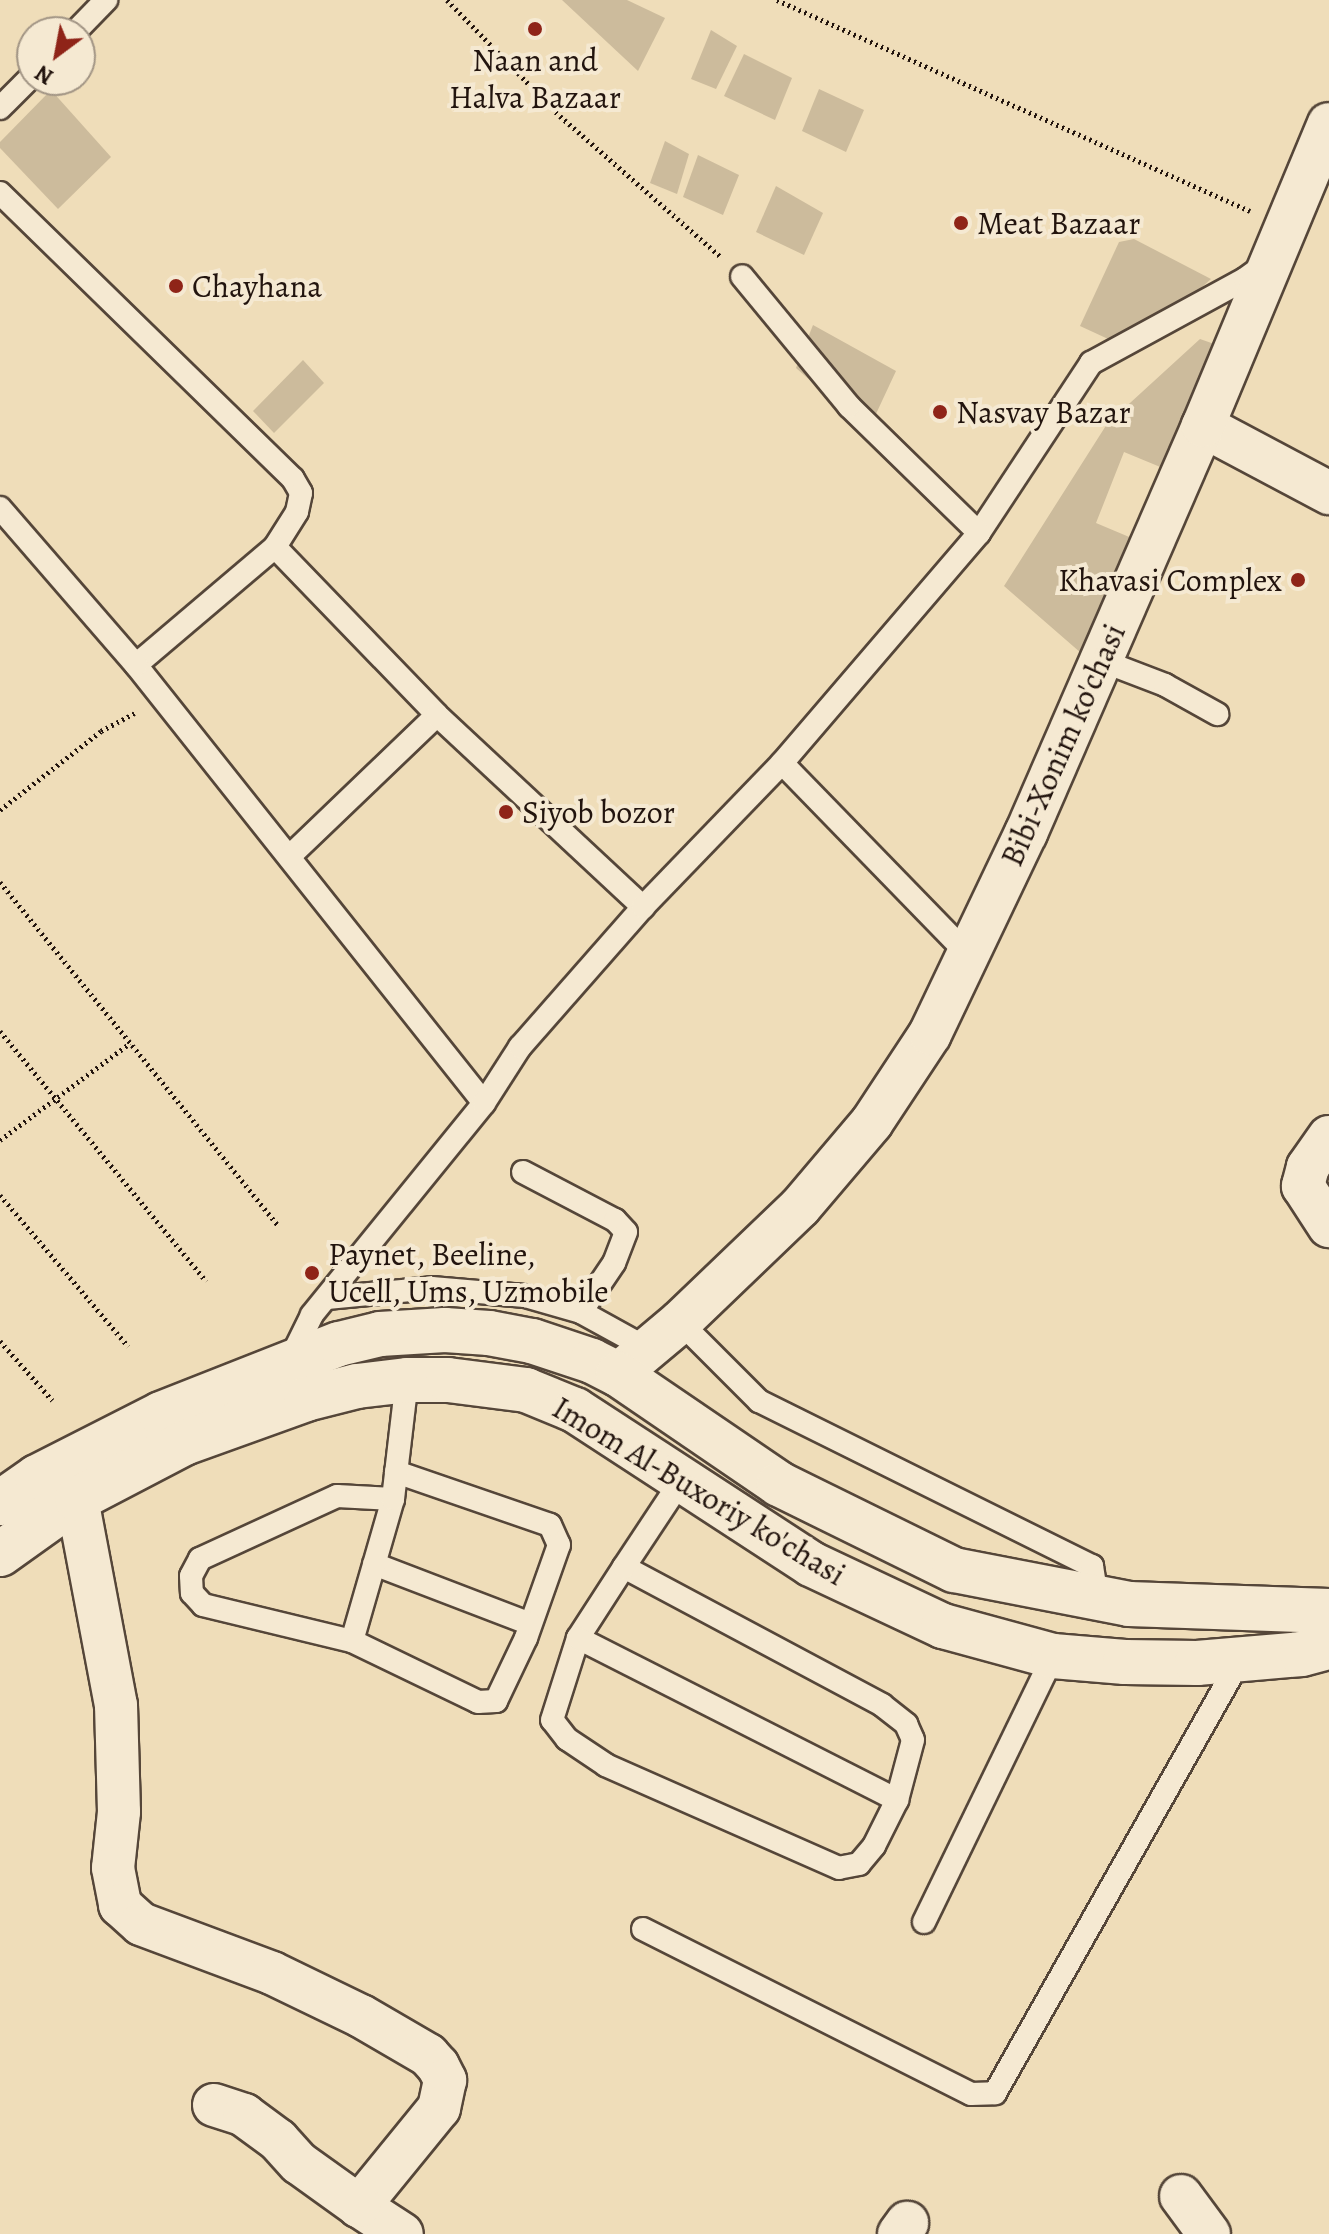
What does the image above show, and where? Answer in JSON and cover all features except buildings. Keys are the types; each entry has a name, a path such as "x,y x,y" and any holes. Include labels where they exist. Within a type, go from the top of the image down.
{"main road":[{"name":"Imom Al-Buxoriy ko'chasi","path":"0,1503 37,1477 161,1414 289,1363 339,1344 380,1334 445,1330 532,1341 592,1361 633,1362 779,1484 899,1546 954,1570 1113,1601 1329,1611"},
{"name":"Imom Al-Buxoriy ko'chasi","path":"0,1554 77,1499 198,1438 306,1399 357,1386 407,1380 448,1380 526,1390 575,1410 824,1570 943,1626 1053,1656 1125,1662 1240,1660 1302,1654 1329,1647"},
{"path":"1113,1601 1125,1662"}],"street":[{"name":"Bibi-Xonim ko'chasi","path":"633,1362 680,1322 800,1207 872,1122 930,1034 1026,833 1282,242 1329,124"},
{"path":"1203,426 1329,493"},
{"path":"1329,1137 1308,1167 1303,1186 1329,1226"},
{"path":"77,1499 116,1705 119,1812 113,1868 120,1905 141,1924 272,1973 361,2016 428,2055 445,2080 439,2108 359,2206"},
{"path":"214,2105 244,2115 278,2140 299,2163 402,2234"},
{"path":"1181,2196 1209,2234"}],"lane":[{"path":"90,16 106,0"},
{"path":"0,108 16,92"},
{"path":"0,193 293,479 301,493 297,512 275,547 136,665"},
{"path":"289,1363 312,1315 484,1103 520,1047 643,907 782,763 979,533 1091,363 1245,279 1282,242"},
{"path":"742,276 849,406 979,533"},
{"path":"0,508 136,665 484,1103"},
{"path":"275,547 437,715 643,907"},
{"path":"1100,660 1165,685 1217,714"},
{"path":"289,857 437,715"},
{"path":"782,763 968,954"},
{"path":"523,1172 615,1220 626,1232 619,1255 581,1312"},
{"path":"327,1298 432,1288 525,1296 581,1312 633,1362"},
{"path":"680,1322 759,1401 1092,1566 1113,1601"},
{"path":"352,1641 393,1499 407,1380"},
{"path":"393,1499 337,1496 200,1559 191,1576 192,1593 203,1605 352,1641 478,1702 496,1701 530,1624 559,1545 550,1525 396,1472"},
{"path":"624,1567 882,1705 906,1724 913,1740 897,1800 874,1846 859,1864 839,1868 606,1765 567,1739 552,1720 578,1638 624,1567 683,1478"},
{"path":"374,1564 530,1624"},
{"path":"578,1638 897,1800"},
{"path":"924,1922 1053,1656"},
{"path":"643,1929 971,2094 995,2093 1240,1660"}],"path":[{"path":"447,0 560,116 742,276"},
{"path":"777,0 1282,242"},
{"path":"0,810 101,731 160,698"},
{"path":"0,882 278,1225"},
{"path":"0,1031 206,1281"},
{"path":"0,1140 130,1043"},
{"path":"0,1195 128,1346"},
{"path":"0,1341 52,1400"}],"shaded area":[{"path":"562,0 627,0 665,18 638,71"},
{"path":"711,30 737,46 716,89 691,79"},
{"path":"744,54 792,78 775,120 724,96"},
{"path":"819,89 864,110 846,152 802,131"},
{"path":"45,96 56,96 111,157 58,209 0,148 0,142"},
{"path":"665,141 689,154 677,194 650,183"},
{"path":"698,155 739,175 723,215 683,197"},
{"path":"776,186 823,213 804,255 756,232"},
{"path":"1134,239 1211,279 1132,350 1080,326 1119,242"},
{"path":"813,325 896,371 868,431 796,368"},
{"path":"1200,339 1220,346 1170,471 1124,452 1096,523 1134,539 1081,653 1004,586 1107,424"},
{"path":"303,360 324,383 274,433 253,411"}],"place":[{"name":"Naan and Halva Bazaar","path":"535,29"},
{"name":"Meat Bazaar","path":"961,223"},
{"name":"Chayhana","path":"176,286"},
{"name":"Nasvay Bazar","path":"940,412"},
{"name":"Khavasi Complex","path":"1298,580"},
{"name":"Siyob bozor","path":"506,812"},
{"name":"Paynet, Beeline, Ucell, Ums, Uzmobile","path":"312,1273"}]}
